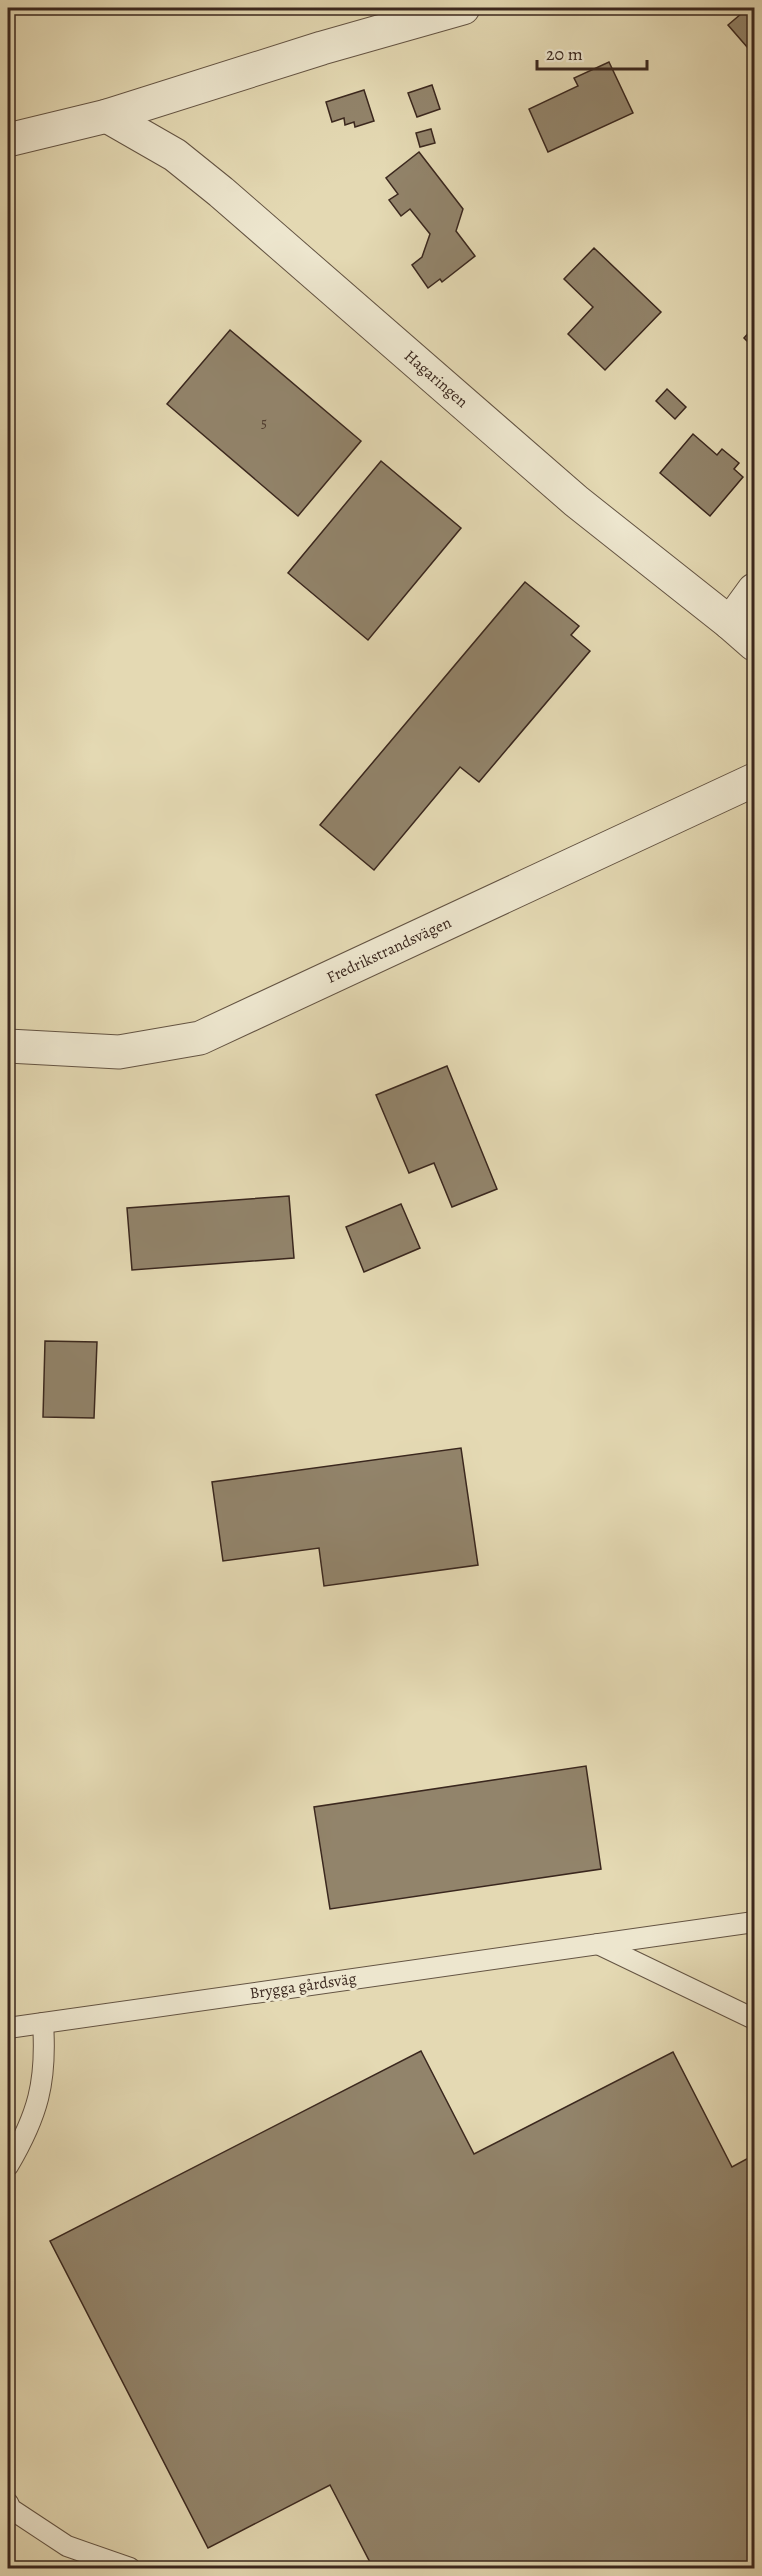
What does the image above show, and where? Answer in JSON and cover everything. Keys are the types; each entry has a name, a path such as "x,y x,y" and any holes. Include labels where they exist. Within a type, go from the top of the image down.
{"street":[{"path":"8,140 107,116 322,48 463,8"},
{"name":"Hagaringen","path":"107,116 175,155 221,192 576,501 730,622 754,644"},
{"path":"730,622 754,590"},
{"name":"Fredrikstrandsvägen","path":"8,1046 119,1052 200,1038 754,780"}],"lane":[{"name":"Brygga gårdsväg","path":"8,2028 754,1922"},
{"path":"598,1944 754,2019"},
{"path":"8,2166 26,2135 43,2083 43,2023"},
{"path":"8,2503 11,2509 67,2546 130,2568"}],"path":[{"path":"8,140 11,199 8,276"}],"building":[{"path":"748,8 754,8 754,55 728,25"},
{"path":"609,62 633,113 548,152 529,109 578,86 574,78"},
{"path":"432,85 440,109 417,117 408,93"},
{"path":"364,90 374,121 355,127 354,122 345,125 344,118 332,122 326,102"},
{"path":"431,129 435,143 420,147 416,133"},
{"path":"419,152 463,209 456,231 475,256 442,282 440,279 428,288 412,265 422,257 430,234 410,209 401,216 389,200 398,194 386,178"},
{"path":"594,248 661,312 605,370 568,334 593,307 564,279"},
{"path":"754,327 754,348 744,338"},
{"path":"230,330 361,441 298,516 167,404"},
{"path":"667,389 686,407 675,419 656,401"},
{"path":"693,434 717,455 722,449 739,463 734,469 743,477 710,516 660,473"},
{"path":"381,461 461,528 368,640 288,573"},
{"path":"525,582 579,626 571,635 590,651 479,782 460,767 374,870 320,825"},
{"path":"447,1066 497,1189 452,1207 434,1163 409,1173 376,1095"},
{"path":"289,1196 294,1258 132,1270 127,1208"},
{"path":"401,1204 420,1248 364,1272 346,1227"},
{"path":"45,1341 97,1342 94,1418 43,1417"},
{"path":"461,1448 478,1565 324,1586 319,1548 223,1561 212,1482"},
{"path":"586,1766 601,1869 330,1909 314,1807"},
{"path":"421,2051 474,2154 673,2052 732,2167 754,2155 754,2568 373,2568 330,2485 208,2548 50,2241"}]}
